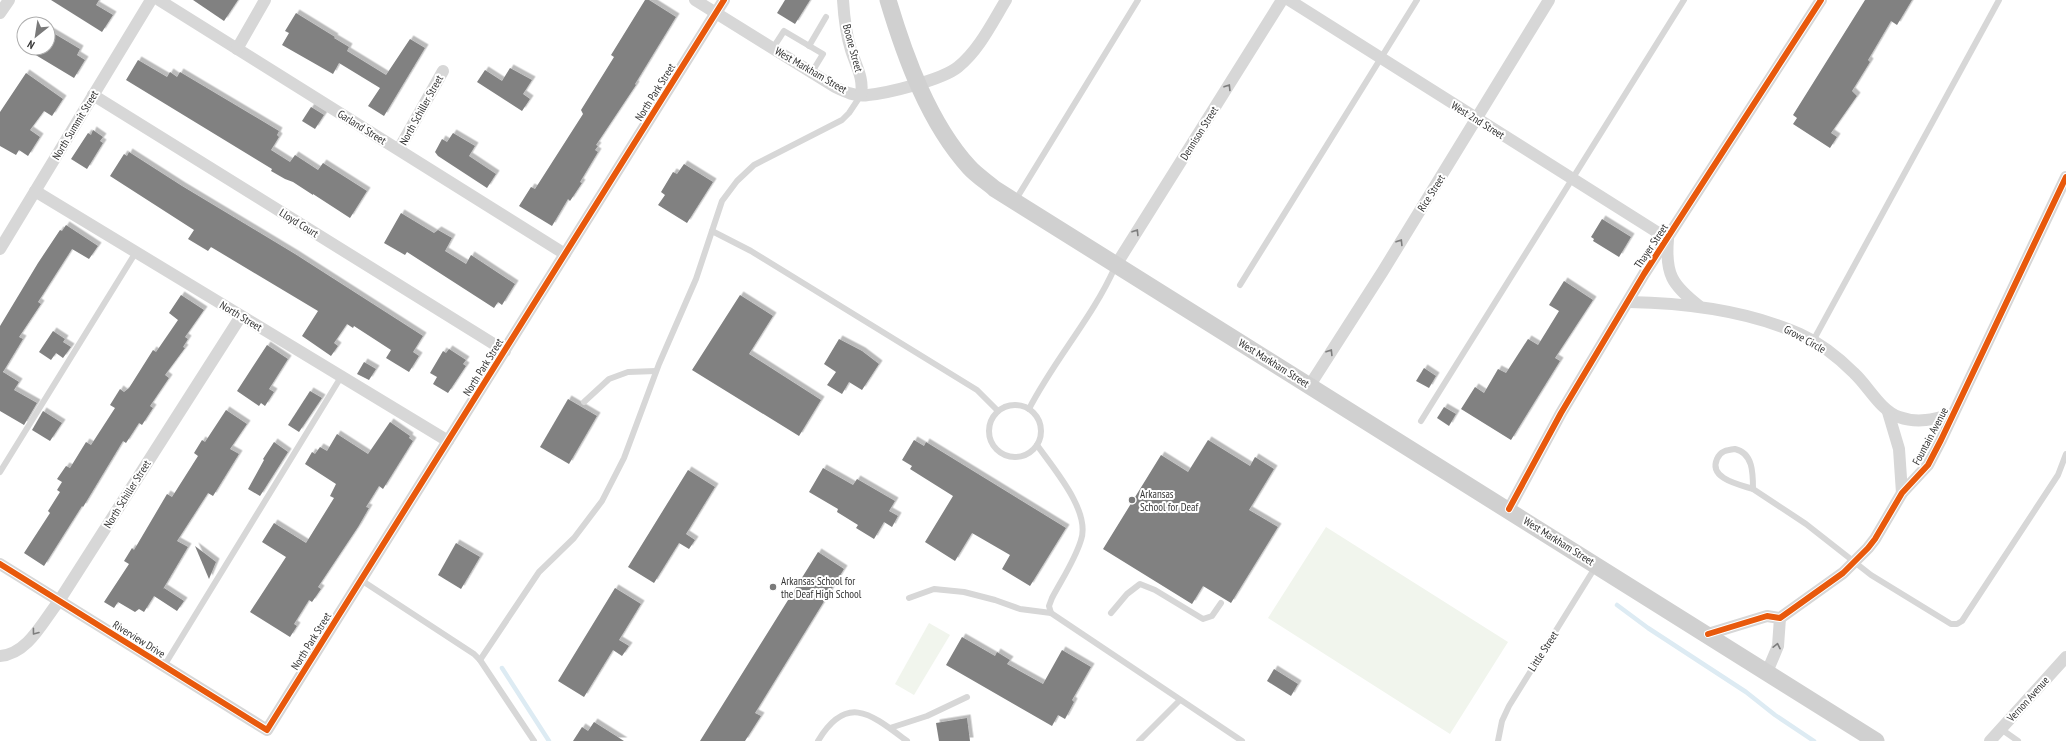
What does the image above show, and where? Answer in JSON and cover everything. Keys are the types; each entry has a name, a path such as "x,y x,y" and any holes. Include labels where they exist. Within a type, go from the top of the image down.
{"main road":[{"path":"888,0 903,47 918,83"},
{"name":"West Markham Street","path":"918,83 941,127 970,168 1014,203 1509,509 1876,741"}],"street":[{"path":"0,13 9,0"},
{"name":"North Summit Street","path":"0,249 150,0"},
{"name":"Garland Street","path":"160,0 565,254"},
{"path":"237,49 264,0"},
{"name":"West Markham Street","path":"695,0 844,91 861,95 880,93 918,83"},
{"name":"North Park Street","path":"267,730 724,0"},
{"name":"Boone Street","path":"843,0 845,26 863,85 861,95"},
{"path":"918,83 945,75 957,68 968,58 975,50 1006,0"},
{"name":"Dennison Street","path":"1116,265 1282,0"},
{"name":"West 2nd Street","path":"1288,0 1668,239"},
{"name":"Rice Street","path":"1310,385 1477,119 1549,0"},
{"name":"Thayer Street","path":"1509,509 1598,348 1821,0"},
{"name":"North Schiller Street","path":"399,150 443,71"},
{"name":"Lloyd Court","path":"93,95 504,351"},
{"name":"Fountain Avenue","path":"1780,618 1843,573 1875,540 1902,493 1928,465 2065,182"},
{"name":"North Street","path":"35,191 448,442"},
{"name":"Grove Circle","path":"1668,239 1667,252 1669,271 1673,280 1682,292 1699,306"},
{"name":"Grove Circle","path":"1628,302 1699,306 1738,313 1778,325 1813,341 1832,354 1854,373 1888,412 1899,417 1919,421 1953,414"},
{"name":"North Schiller Street","path":"0,656 15,652 26,645 59,602 241,316"},
{"name":"Grove Circle","path":"1888,412 1899,449 1902,493"},
{"name":"Riverview Drive","path":"0,564 267,730"},
{"path":"1708,634 1766,616 1780,618 1778,646 1767,672"},
{"name":"Vernon Avenue","path":"1990,741 2066,657"}],"lane":[{"path":"1014,203 1138,0"},
{"path":"1240,285 1417,0"},
{"path":"1421,421 1684,0"},
{"path":"1813,341 1999,0"},
{"path":"809,46 826,17"},
{"path":"773,48 784,30 823,54 812,72"},
{"path":"480,660 539,572 574,538 602,501 624,458 656,371 696,279 722,202 737,180 754,165 819,134 842,120 849,113 861,95"},
{"path":"712,231 752,251 977,390 998,411"},
{"path":"0,472 136,252"},
{"path":"1029,409 1041,386 1101,294 1116,265"},
{"path":"584,402 609,379 628,372 656,371"},
{"path":"164,666 342,377"},
{"path":"1013,405 1029,409 1039,421 1041,428 1037,445 1025,455 1017,457 1005,454 995,448 991,442 989,427 991,420 998,411 1013,405"},
{"path":"1037,445 1075,501 1081,516 1083,531 1082,539 1076,553 1052,598 1049,606 1051,613"},
{"path":"1754,489 1750,462 1744,452 1734,448 1724,450 1719,454 1715,465 1721,476 1754,489 1806,524 1855,560 1871,575 1951,624 1957,624 1962,621 2058,475 2066,454"},
{"name":"Little Street","path":"1498,741 1502,721 1512,700 1597,565"},
{"path":"361,580 460,644 480,660 534,741"},
{"path":"1111,613 1127,594 1140,584 1155,590 1203,619 1212,616 1221,603"},
{"path":"909,598 934,589 964,592 995,600 1020,610 1051,613 1242,741"},
{"path":"890,728 927,716 967,697"},
{"path":"1139,741 1180,700"},
{"path":"818,741 831,722 846,713 863,712 890,728 906,741"},
{"path":"2001,729 2018,741"}],"shaded area":[{"path":"1326,527 1508,642 1450,734 1268,618"},
{"path":"929,623 950,635 914,695 895,684"}],"building":[{"path":"51,0 99,0 96,5 113,15 102,32"},
{"path":"193,0 238,0 224,21"},
{"path":"645,0 649,0 676,17 635,84 636,85 596,145 598,146 595,150 598,152 580,182 582,183 570,201 568,199 552,226 519,206 531,187 535,189 583,114 581,110 614,57 611,55"},
{"path":"785,0 810,0 795,24 777,13"},
{"path":"1865,0 1912,0 1897,25 1891,21 1868,60 1870,62 1852,91 1857,96 1831,133 1837,137 1830,148 1793,124 1797,118 1793,115"},
{"path":"296,13 349,47 347,51 386,75 410,39 425,48 384,116 368,106 380,88 339,63 333,74 282,45 289,33 285,31"},
{"path":"56,35 80,49 77,55 85,60 74,78 37,56 56,56"},
{"path":"138,60 167,77 170,72 177,77 180,72 279,131 277,135 279,137 271,150 290,162 295,155 318,170 323,163 367,191 350,218 293,182 271,171 272,169 126,80"},
{"path":"510,68 532,80 523,94 530,99 522,111 477,82 485,70 502,81"},
{"path":"26,73 63,99 52,116 44,111 30,130 40,137 28,156 19,150 16,155 0,146 0,112"},
{"path":"311,107 324,115 315,129 302,121"},
{"path":"93,130 103,137 100,141 103,143 87,169 71,159 88,133 91,135"},
{"path":"453,133 475,146 469,156 496,174 487,188 438,156 435,152 442,139 447,142"},
{"path":"129,152 182,186 295,254 423,336 413,352 419,356 409,372 386,358 391,350 354,326 353,328 347,324 334,343 338,346 331,356 302,336 318,311 211,247 208,251 188,239 194,230 110,176 124,154 127,156"},
{"path":"684,164 713,182 687,223 658,205 665,195 661,192 673,172 677,174"},
{"path":"401,213 434,233 438,230 452,238 445,251 466,264 471,255 515,284 502,305 498,302 494,308 407,252 405,255 384,243"},
{"path":"1602,219 1631,237 1619,257 1593,241 1594,239 1591,237"},
{"path":"66,225 98,246 89,259 72,249 38,302 41,304 19,337 23,339 3,372 19,382 14,390 37,403 24,425 0,411 0,326 38,263 60,230 62,231"},
{"path":"1564,281 1593,300 1555,358 1560,361 1511,440 1461,409 1475,387 1484,393 1498,369 1506,373 1528,339 1538,345 1559,311 1549,305"},
{"path":"181,295 204,310 185,337 188,339 183,347 185,348 165,375 169,378 150,406 153,408 142,425 139,423 126,443 123,441 83,507 82,506 44,566 24,553 50,513 48,511 60,492 57,490 62,482 57,479 66,466 70,468 86,442 91,445 115,408 110,405 120,389 124,392 129,388 153,350 156,352 178,320 169,313"},
{"path":"740,295 773,316 749,354 821,400 799,436 692,370"},
{"path":"53,331 65,339 63,342 71,347 63,358 56,353 51,360 39,352"},
{"path":"839,339 862,351 879,364 862,390 849,382 842,394 827,385 836,372 824,364"},
{"path":"267,345 288,359 269,389 274,392 265,406 261,403 259,406 237,391"},
{"path":"449,349 466,360 463,364 466,366 448,393 433,384 437,377 430,373 443,351 446,353"},
{"path":"364,362 376,369 369,380 357,374"},
{"path":"1424,368 1436,376 1429,388 1416,381"},
{"path":"310,391 322,398 299,432 288,425"},
{"path":"568,399 597,416 569,464 540,447"},
{"path":"1444,407 1456,414 1449,426 1437,418"},
{"path":"226,410 247,424 230,449 239,454 213,496 208,493 177,541 188,547 163,589 164,588 184,601 177,611 154,596 144,612 139,609 135,612 118,602 114,608 104,602 129,564 124,561 132,548 134,550 167,494 172,497 198,456 194,453 202,440 205,442"},
{"path":"43,411 62,423 50,441 32,430"},
{"path":"390,422 410,436 409,438 413,441 383,489 379,486 366,507 369,508 358,527 318,587 321,589 312,602 309,600 294,624 297,626 290,637 250,612 286,557 262,542 274,523 306,543 334,498 330,496 336,484 305,464 312,452 315,454 320,447 327,451 337,434 368,454"},
{"path":"914,440 924,446 926,442 1066,528 1030,586 1002,569 1010,555 972,533 955,561 925,542 953,496 910,469 912,466 902,460"},
{"path":"1208,440 1250,466 1255,457 1274,469 1249,510 1278,527 1231,603 1203,586 1192,604 1103,549 1161,455 1188,472"},
{"path":"274,442 288,452 260,496 248,489 264,460 263,459"},
{"path":"823,468 853,485 857,479 895,501 889,511 898,516 892,527 884,522 874,539 856,528 858,525 837,512 838,509 809,492"},
{"path":"688,470 715,487 686,534 695,540 689,549 679,543 654,583 628,567"},
{"path":"456,543 480,557 461,589 438,575"},
{"path":"195,546 216,562 209,579"},
{"path":"818,552 844,569 755,713 761,716 745,741 700,741"},
{"path":"615,588 641,604 619,640 629,646 622,656 613,650 584,697 558,681"},
{"path":"962,637 995,656 997,652 1010,660 1007,664 1043,684 1062,650 1091,667 1072,700 1074,702 1065,719 1058,715 1052,726 946,665"},
{"path":"1274,669 1298,684 1291,696 1267,681"},
{"path":"967,718 970,741 939,741 936,723"},
{"path":"594,722 624,741 573,741 582,727 588,731"}],"waterway":[{"path":"1617,605 1648,628 1746,692 1775,715 1814,741"},
{"path":"502,668 549,741"}],"cycle path":[{"path":"0,564 267,730 724,0"},
{"path":"1509,509 1561,413 1644,274 1821,0"},
{"path":"1708,634 1767,616 1780,618 1843,573 1868,548 1875,539 1902,493 1928,465 2066,177"}],"place":[{"name":"Arkansas School for Deaf","path":"1132,500"},
{"name":"Arkansas School for the Deaf High School","path":"773,587"}]}
